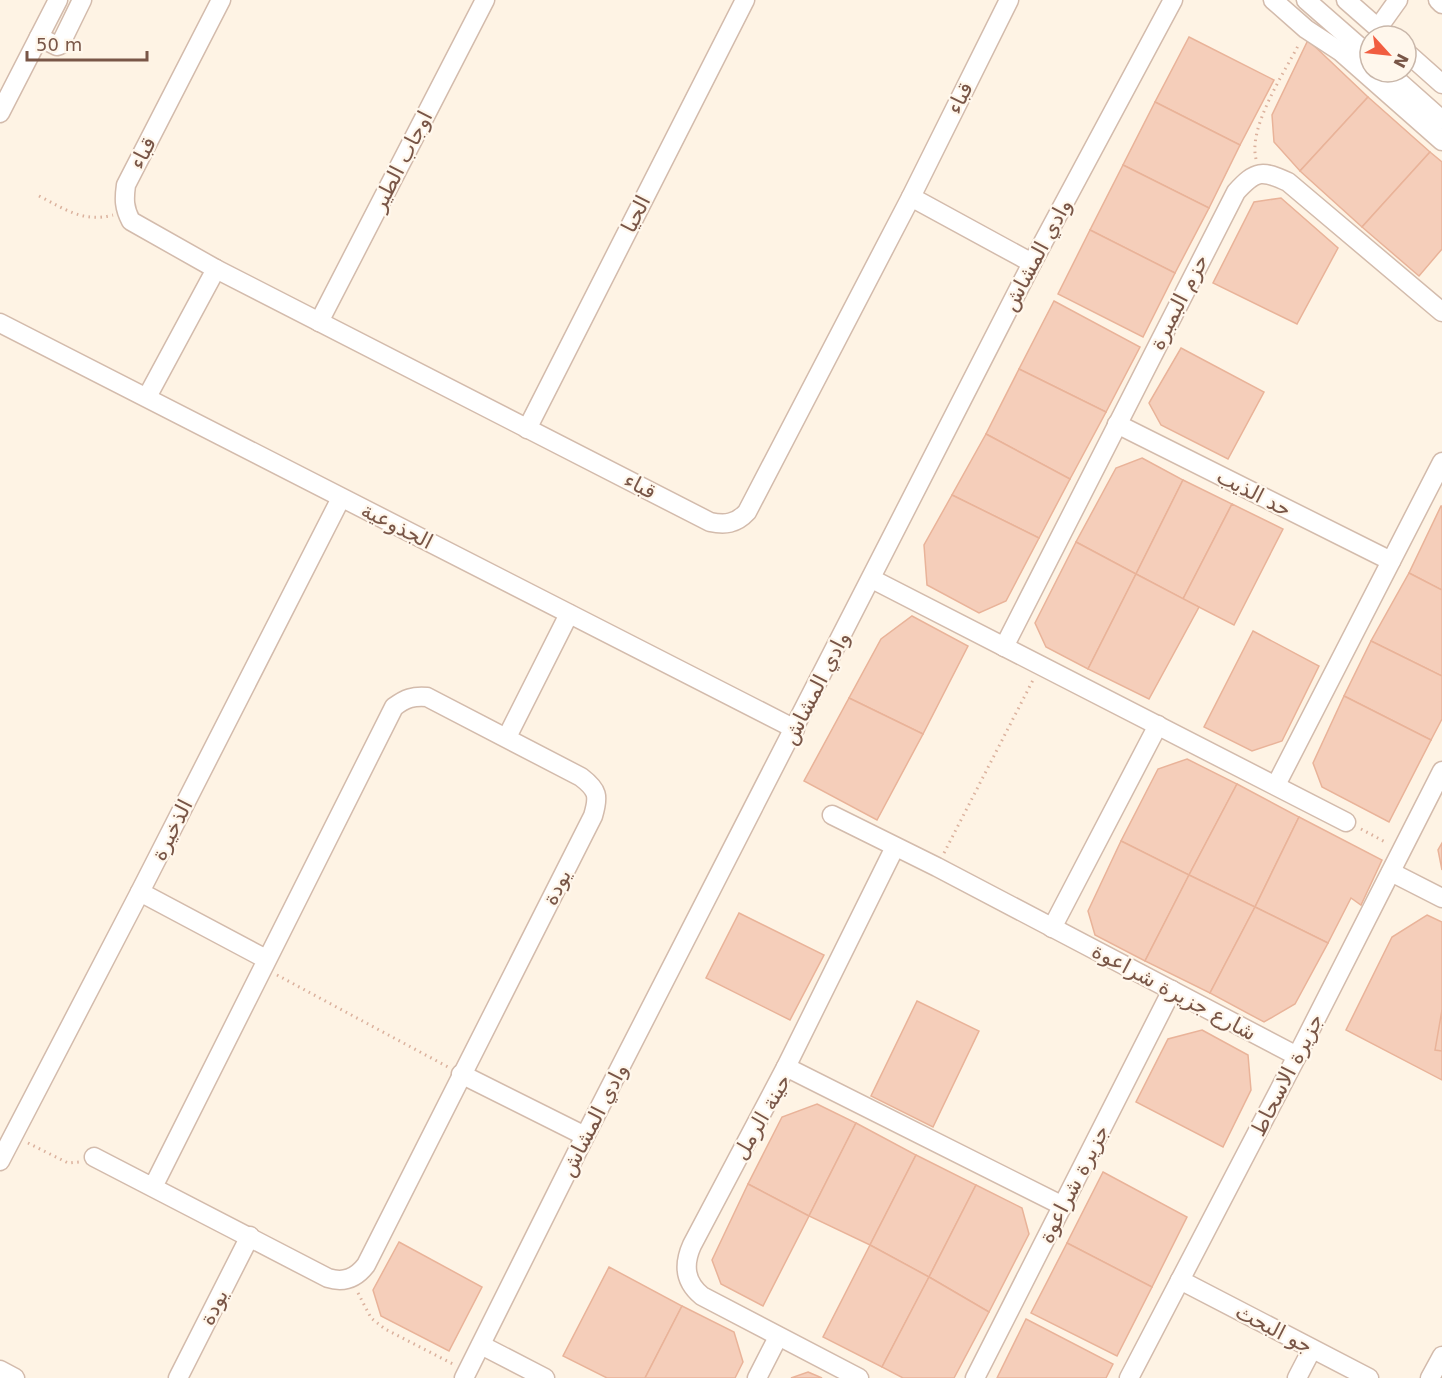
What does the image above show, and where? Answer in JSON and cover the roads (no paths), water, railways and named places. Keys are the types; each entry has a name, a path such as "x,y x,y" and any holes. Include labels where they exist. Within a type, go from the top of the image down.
{"street":[{"path":"0,113 58,0"},
{"path":"39,37 57,46 60,45 82,0"},
{"name":"قباء","path":"221,0 126,185 124,198 126,212 131,221 216,269 527,429 710,522 724,525 741,519 747,512 912,197 1009,0"},
{"name":"اوجاب الطير","path":"319,322 485,0"},
{"name":"الحيا","path":"527,429 745,0"},
{"name":"وادي المشاش","path":"466,1375 585,1136 1032,263 1173,0"},
{"path":"1273,0 1326,17"},
{"path":"1273,0 1306,29 1341,52 1442,141"},
{"path":"1306,0 1358,45"},
{"path":"1346,0 1374,24"},
{"path":"1387,24 1398,0"},
{"path":"1438,0 1442,4"},
{"path":"1418,63 1442,84"},
{"path":"1402,84 1442,120"},
{"name":"حزم البمبرة","path":"1004,646 1236,192 1247,180 1259,174 1269,174 1288,182 1442,312"},
{"path":"912,197 1032,263"},
{"path":"147,397 216,269"},
{"name":"الجذوعية","path":"0,323 795,729"},
{"name":"حد الذيب","path":"1117,424 1391,561"},
{"path":"1276,785 1442,462"},
{"name":"الذخيرة","path":"0,1161 341,498"},
{"path":"872,579 1346,822"},
{"path":"507,737 569,614"},
{"name":"يودة","path":"153,1187 394,706 405,698 415,696 427,698 507,737 592,785 597,804 593,816 360,1274 351,1278 335,1280 328,1278 250,1236 178,1378"},
{"path":"1052,928 1158,725"},
{"name":"جزيرة الاسحاط","path":"1129,1378 1442,771"},
{"name":"شارع جزيرة شراعوة","path":"832,815 937,867 1297,1056"},
{"path":"786,1067 895,847"},
{"path":"1391,872 1442,898"},
{"path":"140,892 264,963"},
{"name":"جزيرة شراعوة","path":"975,1378 1172,990"},
{"name":"حينة الرمل","path":"859,1378 702,1296 690,1283 686,1265 692,1245 786,1067 1063,1206"},
{"path":"461,1074 585,1136"},
{"path":"94,1157 250,1236"},
{"name":"جو البحث","path":"1180,1280 1369,1378"},
{"path":"758,1378 778,1337"},
{"path":"481,1345 545,1378"},
{"path":"1297,1378 1312,1349"},
{"path":"1430,1378 1442,1356"},
{"path":"0,1370 15,1378"}]}
